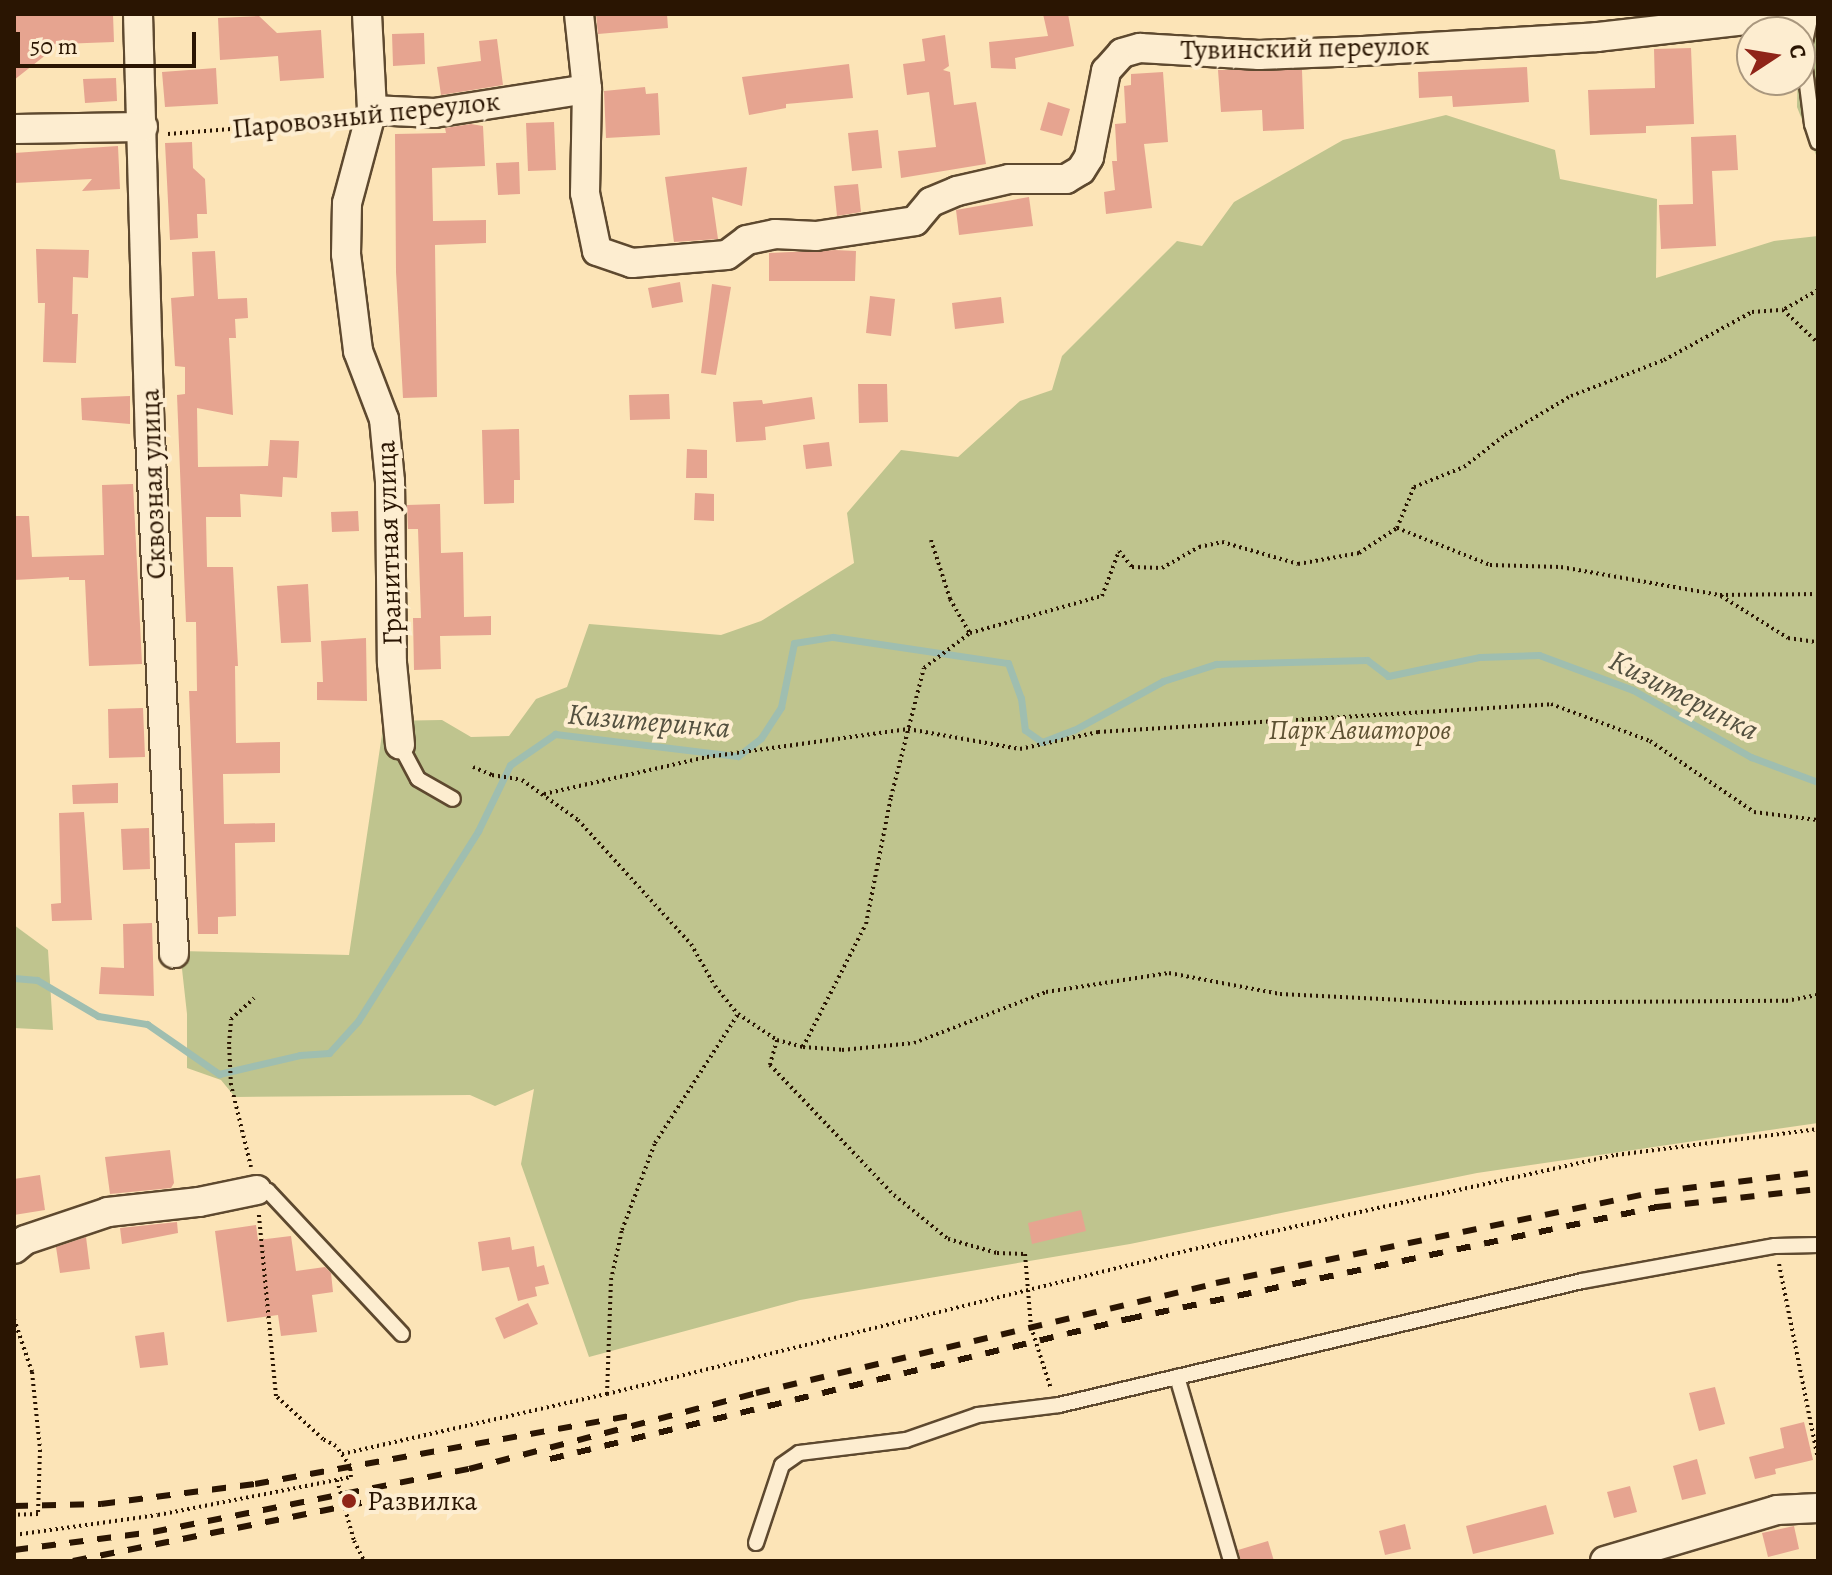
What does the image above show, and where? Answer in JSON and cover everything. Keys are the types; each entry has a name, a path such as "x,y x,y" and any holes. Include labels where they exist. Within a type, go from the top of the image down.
{"street":[{"name":"Сквозная улица","path":"138,14 150,436 174,953"},
{"name":"Гранитная улица","path":"367,14 372,110 347,203 346,254 358,351 384,419 390,481 392,663 400,745"},
{"path":"579,14 587,89"},
{"name":"Тувинский переулок","path":"587,89 585,193 597,251 632,263 727,255 747,240 775,234 816,236 915,221 931,202 957,191 1009,179 1066,179 1081,170 1089,157 1106,71 1122,53 1140,48 1259,55 1363,51 1597,37 1798,14"},
{"name":"Паровозный переулок","path":"372,110 434,113 587,89"},
{"path":"14,129 143,132"},
{"path":"14,1249 25,1240 108,1212 199,1202 257,1190"},
{"path":"1605,1561 1777,1510 1817,1512"}],"lane":[{"path":"1811,14 1803,53 1812,124 1818,142"},
{"path":"400,745 418,779 453,799"},
{"path":"257,1190 268,1191 402,1334"},
{"path":"756,1543 782,1465 799,1453 906,1440 978,1415 1059,1405 1582,1281 1775,1246 1818,1245"},
{"path":"1177,1377 1231,1561"}],"path":[{"name":"Паровозный переулок","path":"143,132 267,126 372,110"},
{"path":"803,1047 866,924 924,668 970,633 1102,596 1119,551 1132,567 1162,568 1199,547 1222,542 1298,564 1359,553 1397,528 1414,487 1464,467 1505,435 1571,396 1664,360 1752,312 1783,310 1818,290"},
{"path":"1783,310 1818,343"},
{"path":"1397,528 1490,565 1561,567 1720,595 1818,594"},
{"path":"931,540 950,599 970,633"},
{"path":"1720,595 1788,638 1818,642"},
{"path":"542,794 707,757 908,729 1020,749 1098,732 1551,704 1650,741 1754,812 1818,820"},
{"path":"473,767 492,775 522,780 578,820 691,944 715,986 738,1014 777,1040 803,1047 842,1050 914,1043 1046,992 1169,973 1280,994 1464,1003 1786,1001 1818,995"},
{"path":"14,1535 158,1515 351,1477 350,1466 336,1446 323,1439 276,1396 257,1190 231,1085 231,1019 254,998"},
{"path":"607,1394 611,1280 622,1230 655,1143 738,1014"},
{"path":"777,1040 770,1065 894,1195 948,1239 997,1253 1025,1254 1034,1342 1059,1405"},
{"path":"342,1454 607,1394 1190,1250 1616,1155 1818,1129"},
{"path":"1775,1246 1818,1460"},
{"path":"14,1319 32,1372 40,1450 38,1514 14,1515"},
{"path":"337,1480 354,1541 364,1561"}],"green space":[{"path":"1818,14 1818,160 1797,107 1797,96 1816,96 1816,16 1806,16"},
{"name":"Парк Авиаторов","path":"1446,115 1555,150 1560,179 1657,199 1656,278 1774,241 1818,236 1818,1123 1477,1173 1130,1244 800,1300 589,1357 521,1164 534,1089 495,1106 470,1095 235,1097 221,1080 187,1068 187,1014 180,951 349,955 384,721 442,720 471,737 509,736 536,699 567,687 589,624 721,635 761,621 854,563 847,513 901,450 958,457 1020,401 1052,390 1062,356 1177,241 1202,246 1234,202 1343,140"},
{"path":"14,925 48,950 53,1030 14,1028"}],"building":[{"path":"14,14 113,14 114,42 33,45 47,54 14,80"},
{"path":"596,14 667,14 668,28 598,34"},
{"path":"1043,14 1068,14 1074,46 1015,58 1016,69 991,68 989,42 1048,36"},
{"path":"259,16 277,33 321,30 324,78 280,81 278,56 220,60 218,18"},
{"path":"424,33 425,64 393,66 392,34"},
{"path":"945,35 949,66 943,70 950,72 954,105 976,102 986,164 901,178 898,151 936,147 929,92 907,95 903,64 925,61 922,39"},
{"path":"497,39 503,85 441,95 437,67 481,61 479,41"},
{"path":"1691,48 1694,124 1646,126 1646,133 1590,135 1588,90 1655,88 1654,49"},
{"path":"849,64 853,98 786,104 786,108 749,115 742,77"},
{"path":"1527,67 1529,102 1453,107 1452,96 1419,98 1418,72"},
{"path":"216,68 218,104 165,107 162,72"},
{"path":"1218,70 1302,70 1304,129 1263,131 1262,110 1221,112"},
{"path":"1163,72 1168,142 1144,144 1152,208 1106,214 1104,192 1115,190 1112,161 1117,161 1115,124 1126,123 1124,86 1131,85 1131,74"},
{"path":"116,78 117,101 85,103 83,79"},
{"path":"645,87 646,94 658,93 660,135 606,138 604,91"},
{"path":"1048,102 1070,109 1062,136 1040,130"},
{"path":"554,122 556,170 528,171 526,123"},
{"path":"471,124 483,126 485,166 432,168 433,221 486,220 486,243 435,245 437,397 403,398 396,272 395,134 446,133 445,128"},
{"path":"878,130 882,168 852,171 848,133"},
{"path":"1736,135 1738,170 1712,171 1716,246 1661,249 1659,205 1693,204 1691,137"},
{"path":"192,142 193,168 205,179 207,214 197,214 198,238 170,240 165,143"},
{"path":"118,146 120,189 82,191 92,179 14,183 14,153"},
{"path":"519,162 520,194 498,195 496,163"},
{"path":"747,167 742,206 712,197 718,239 674,242 665,177"},
{"path":"858,184 861,212 837,216 834,186"},
{"path":"1029,197 1033,226 959,235 956,210"},
{"path":"36,249 89,250 88,278 73,277 72,314 78,314 76,363 43,362 45,303 38,303"},
{"path":"215,251 218,299 247,298 248,318 235,319 236,338 229,338 233,415 197,408 198,467 268,466 270,440 299,441 297,478 283,477 282,497 240,494 241,517 206,517 207,567 233,567 238,666 235,666 236,743 280,742 280,773 223,774 224,824 275,823 275,842 235,843 236,916 218,917 218,934 198,934 189,691 197,691 196,622 186,622 177,395 185,394 185,367 175,366 171,298 194,296 192,252"},
{"path":"856,251 855,281 769,281 769,253"},
{"path":"680,282 683,302 652,308 648,288"},
{"path":"712,284 731,287 716,375 701,373"},
{"path":"870,296 895,299 891,336 866,333"},
{"path":"1001,297 1004,323 955,329 952,303"},
{"path":"858,384 887,384 888,422 859,423"},
{"path":"669,394 670,419 630,420 629,395"},
{"path":"130,396 130,424 82,420 81,398"},
{"path":"812,397 815,419 765,427 766,440 736,442 733,402 762,400 763,404"},
{"path":"519,429 520,480 514,480 514,503 484,504 482,430"},
{"path":"829,442 832,466 806,469 803,445"},
{"path":"687,449 707,450 707,478 686,478"},
{"path":"133,484 142,664 89,666 85,580 69,580 69,577 14,580 14,516 29,516 32,557 104,555 102,485"},
{"path":"695,493 714,494 714,521 694,520"},
{"path":"440,504 441,553 463,552 464,617 491,616 491,635 440,636 441,669 414,670 413,618 421,618 418,529 408,529 407,505"},
{"path":"358,511 359,531 332,532 331,512"},
{"path":"308,584 311,642 281,643 277,586"},
{"path":"366,638 367,701 317,700 317,682 323,682 321,641"},
{"path":"143,708 145,757 109,758 108,709"},
{"path":"118,783 118,803 73,804 72,785"},
{"path":"84,812 92,920 52,921 51,904 61,903 59,813"},
{"path":"149,828 150,869 123,870 121,829"},
{"path":"152,923 154,996 99,994 101,967 124,968 123,924"},
{"path":"170,1150 174,1183 171,1188 110,1194 105,1157"},
{"path":"40,1175 45,1210 14,1215 14,1179"},
{"path":"1081,1210 1086,1231 1032,1244 1028,1223"},
{"path":"177,1222 178,1233 122,1244 120,1228"},
{"path":"256,1225 258,1240 291,1236 296,1271 325,1267 331,1273 333,1292 312,1295 317,1332 281,1336 278,1315 227,1322 215,1231"},
{"path":"86,1237 90,1269 60,1273 56,1247"},
{"path":"510,1237 512,1250 534,1246 537,1267 544,1265 549,1284 535,1287 537,1296 518,1301 509,1267 482,1271 478,1242"},
{"path":"528,1303 538,1324 504,1339 495,1318"},
{"path":"164,1332 168,1365 140,1368 135,1336"},
{"path":"1715,1387 1725,1424 1699,1431 1689,1393"},
{"path":"1804,1422 1813,1460 1775,1469 1776,1474 1755,1479 1749,1457 1784,1448 1780,1428"},
{"path":"1697,1459 1706,1494 1682,1500 1673,1466"},
{"path":"1630,1486 1637,1512 1614,1518 1607,1492"},
{"path":"1546,1505 1554,1534 1473,1554 1466,1526"},
{"path":"1405,1524 1411,1549 1385,1555 1379,1531"},
{"path":"1794,1526 1799,1549 1768,1557 1762,1533"},
{"path":"1268,1541 1274,1561 1241,1561 1238,1550"}],"waterway":[{"name":"Кизитеринка","path":"14,978 37,980 98,1016 147,1024 219,1074 300,1055 329,1053 358,1021 478,831 510,765 555,734 738,756 761,738 781,707 794,643 833,637 1008,663 1021,698 1025,730 1042,742 1074,730 1163,681 1216,664 1367,660 1388,676 1480,657 1539,655 1633,690 1751,757 1818,782"}],"railway":[{"path":"14,1550 153,1532 469,1469 756,1393 1216,1283 1655,1192 1818,1172"},
{"path":"550,1459 1128,1319 1657,1207 1818,1189"},
{"path":"14,1506 101,1504 255,1484 630,1416"},
{"path":"73,1561 391,1497"}],"place":[{"name":"Развилка","path":"349,1501"}]}
